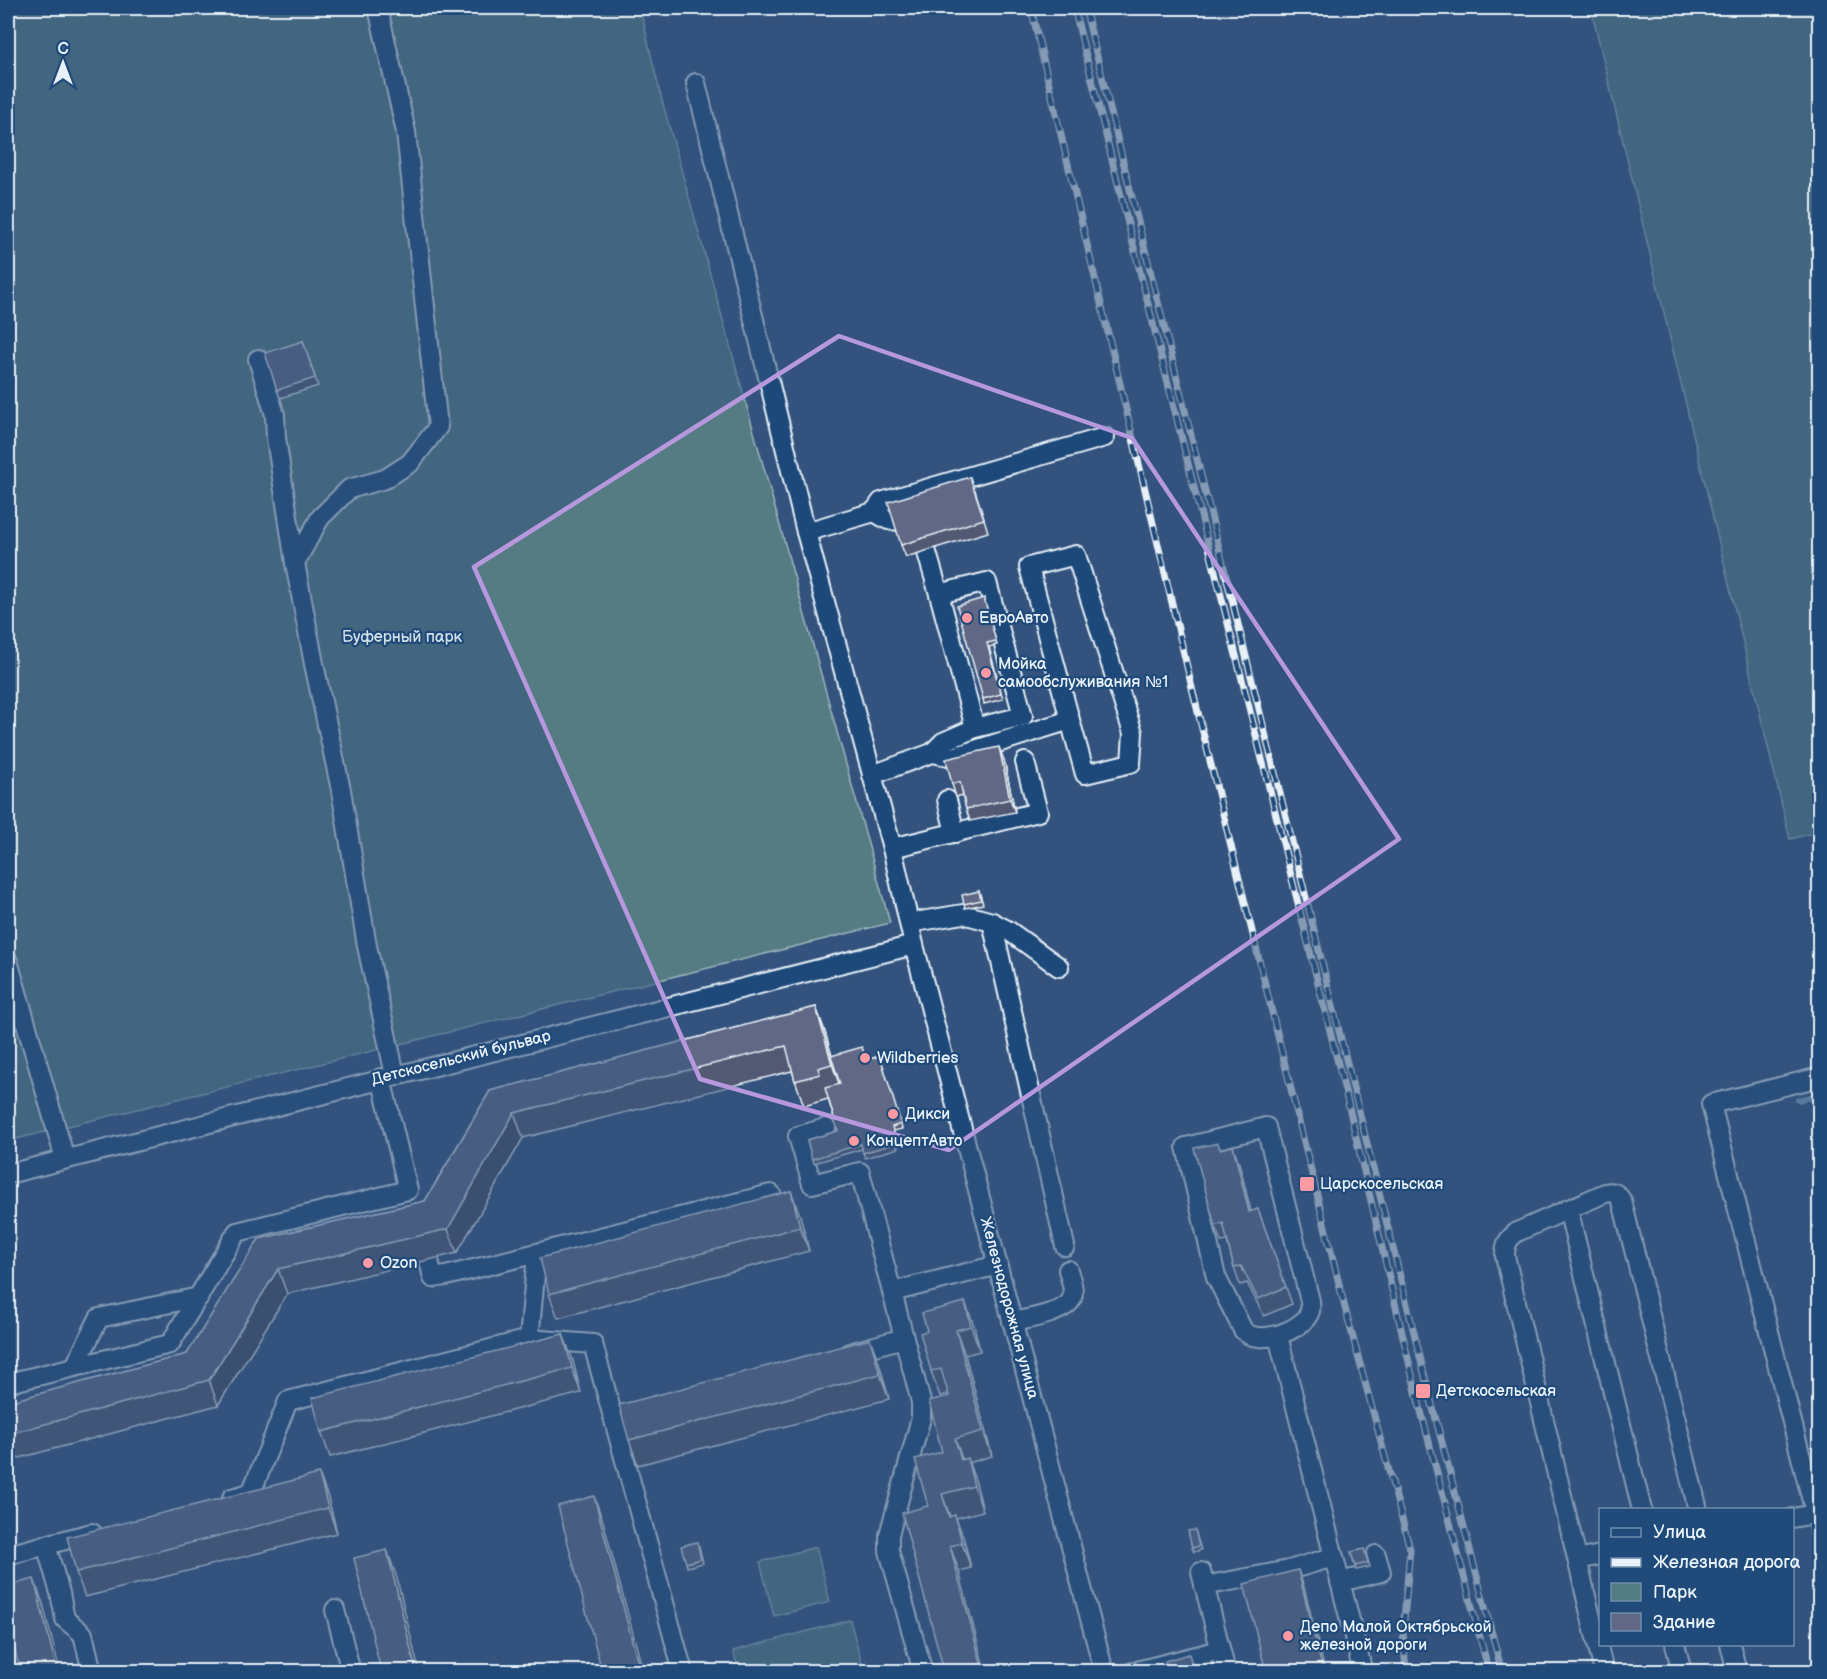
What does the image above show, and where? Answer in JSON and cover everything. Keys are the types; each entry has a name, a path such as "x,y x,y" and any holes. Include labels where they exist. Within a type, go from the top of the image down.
{"street":[{"path":"295,563 320,518 349,489 386,478 410,463 438,426 405,132 378,8"},
{"name":"Железнодорожная улица","path":"696,83 806,532 892,848 914,945 1104,1671"},
{"path":"258,359 275,415 276,438 295,563 341,790 388,1077 408,1190 415,1210"},
{"path":"806,532 874,512 881,502 1105,437"},
{"path":"874,512 888,519 902,521 925,546 975,728"},
{"path":"1076,555 1133,733 1131,763 1085,774 1070,720 1029,567 1076,555"},
{"path":"872,776 932,753 943,742 975,728 1023,716 987,582 939,594"},
{"path":"932,753 952,757 1070,720"},
{"path":"892,848 1038,812 1025,762"},
{"path":"947,800 955,832"},
{"path":"909,923 963,914 992,922 1010,931 1059,966"},
{"path":"992,922 1065,1246"},
{"name":"Детскосельский бульвар","path":"8,1174 914,945"},
{"path":"8,961 64,1159"},
{"path":"1794,1518 1817,1523 1711,1104 1820,1077"},
{"path":"1266,1127 1310,1301 1310,1312 1302,1322 1278,1336 1254,1338 1248,1336 1216,1277 1186,1147 1266,1127"},
{"path":"826,1128 798,1136 812,1184 860,1172 921,1402 921,1418 889,1536 889,1551 922,1671"},
{"path":"8,1383 170,1344 237,1232 408,1190"},
{"path":"1604,1671 1505,1256 1505,1246 1509,1238 1517,1232 1605,1192 1618,1194 1622,1201 1698,1508"},
{"path":"429,1260 433,1278 771,1194"},
{"path":"1568,1209 1642,1508"},
{"path":"530,1339 537,1254"},
{"path":"892,1292 998,1265"},
{"path":"1012,1322 1067,1306 1072,1297 1068,1270"},
{"path":"75,1366 99,1318 198,1297"},
{"path":"1278,1336 1363,1671"},
{"path":"837,1357 903,1338"},
{"path":"251,1493 288,1401 530,1339 593,1344 683,1671"},
{"path":"613,1418 636,1412"},
{"path":"217,1501 271,1487"},
{"path":"8,1555 113,1528"},
{"path":"46,1545 65,1619 83,1634 93,1671"},
{"path":"1340,1582 1381,1572 1376,1555"},
{"path":"1578,1560 1599,1555"},
{"path":"1226,1671 1202,1579 1288,1570 1333,1557"},
{"path":"335,1610 351,1671"},
{"path":"1676,1646 1682,1671"},
{"path":"1731,1646 1737,1671"},
{"path":"1133,1671 1220,1650"}],"highlighted area":[{"path":"839,336 1132,438 1399,839 949,1150 700,1079 474,567"}],"green space":[{"name":"Буферный парк","path":"8,8 640,8 660,93 890,923 8,1141"},
{"path":"1591,8 1819,8 1820,831 1790,839"},
{"path":"816,1547 830,1602 774,1616 760,1562"},
{"path":"850,1620 864,1671 739,1671 733,1651"}],"building":[{"path":"303,341 315,378 277,390 265,353"},
{"path":"970,477 984,519 901,545 888,502"},
{"name":"Мойка самообслуживания №1","path":"984,598 996,641 987,643 1001,694 983,699 957,606"},
{"path":"999,747 1010,799 966,809 960,782 952,784 946,759"},
{"path":"979,891 981,900 964,904 962,895"},
{"path":"816,1007 832,1064 818,1068 820,1074 795,1081 786,1046 514,1113 448,1229 278,1269 209,1380 8,1434 8,1402 187,1354 259,1239 425,1201 490,1091"},
{"path":"862,1047 866,1060 880,1056 901,1124 892,1127 897,1143 863,1153 861,1144 812,1159 807,1140 838,1131 825,1088 840,1084 831,1056"},
{"path":"1218,1143 1220,1149 1233,1146 1249,1212 1258,1209 1286,1287 1258,1299 1241,1266 1234,1268 1223,1223 1215,1226 1194,1148"},
{"path":"791,1191 800,1227 549,1294 540,1258"},
{"path":"965,1302 971,1326 956,1330 983,1431 955,1439 961,1460 967,1458 974,1486 942,1494 949,1517 955,1515 962,1543 950,1546 983,1671 944,1671 902,1513 928,1506 915,1459 942,1452 929,1401 949,1396 941,1369 931,1371 920,1333 927,1331 922,1313"},
{"path":"563,1334 572,1368 321,1432 312,1398"},
{"path":"870,1339 880,1374 629,1440 619,1405"},
{"path":"319,1474 328,1508 76,1572 67,1537"},
{"path":"594,1496 640,1671 602,1671 558,1506"},
{"path":"1195,1530 1199,1546 1192,1548 1188,1531"},
{"path":"697,1542 701,1559 686,1563 681,1546"},
{"path":"1364,1549 1368,1563 1355,1566 1351,1552"},
{"path":"387,1550 416,1671 381,1671 354,1558"},
{"name":"Депо Малой Октябрьской железной дороги","path":"1298,1570 1323,1671 1250,1671 1265,1668 1244,1584"},
{"path":"34,1579 57,1671 20,1671 8,1621 8,1586"},
{"path":"1189,1654 1194,1671 1168,1671 1165,1661"}],"waterway":[{"path":"1798,1100 1820,1095"}],"railway":[{"path":"1031,8 1193,692 1345,1308 1410,1549 1403,1632 1406,1672"},
{"path":"1074,8 1347,1099 1416,1392 1489,1672"},
{"path":"1085,8 1428,1389 1502,1672"}],"place":[{"name":"ЕвроАвто","path":"967,618"},
{"name":"Мойка самообслуживания №1","path":"986,673"},
{"name":"Wildberries","path":"865,1058"},
{"name":"Дикси","path":"893,1114"},
{"name":"КонцептАвто","path":"854,1141"},
{"name":"Царскосельская","path":"1307,1184"},
{"name":"Ozon","path":"368,1263"},
{"name":"Детскосельская","path":"1423,1391"},
{"name":"Депо Малой Октябрьской железной дороги","path":"1288,1636"}]}
